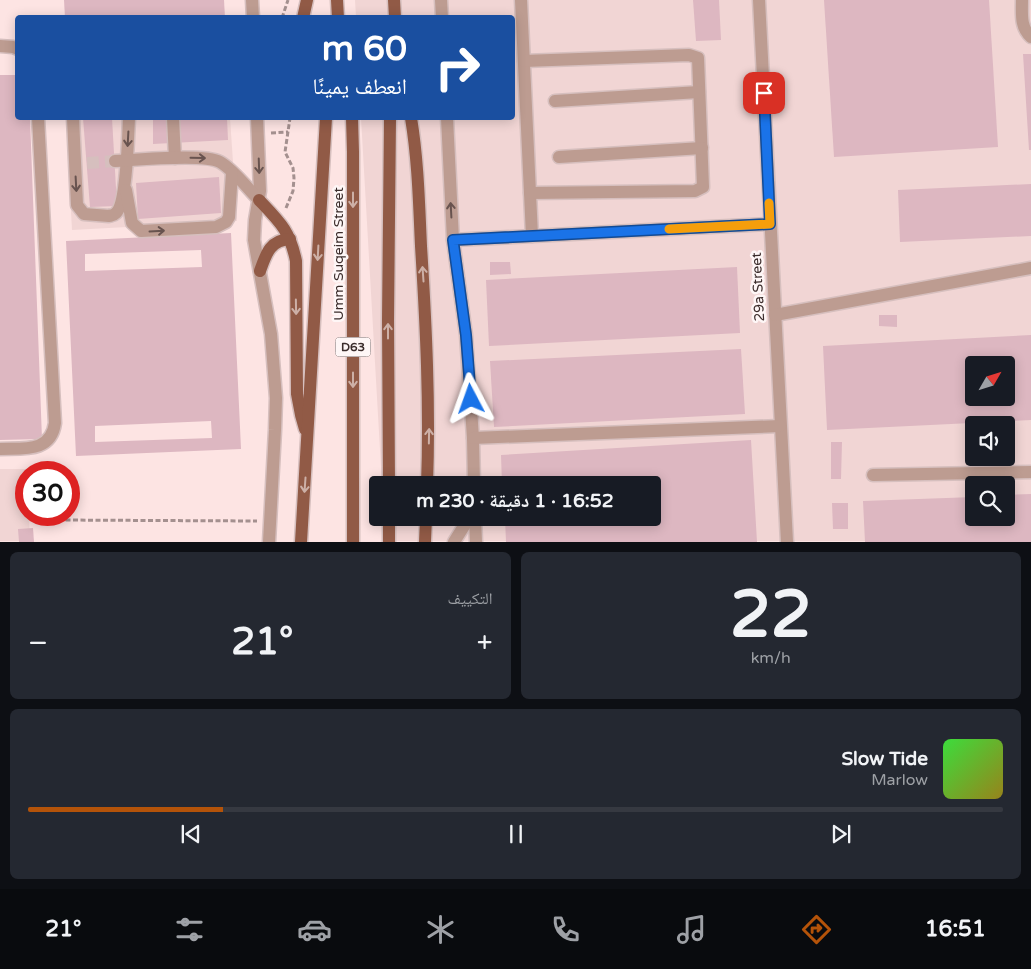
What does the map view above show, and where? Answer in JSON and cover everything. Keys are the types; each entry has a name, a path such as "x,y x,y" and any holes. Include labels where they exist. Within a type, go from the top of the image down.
{"main road":[{"path":"304,15 307,0"},
{"path":"337,0 338,15"},
{"path":"394,0 395,15"},
{"path":"301,542 326,120"},
{"name":"Umm Suqeim Street","path":"352,120 353,542"},
{"name":"D63","path":"389,476 390,120"},
{"path":"411,120 416,155 428,349 427,476"},
{"path":"258,200 279,221 290,239 296,261 297,394 301,416 308,436"},
{"path":"260,270 270,248 282,239 290,239"},
{"path":"389,526 389,542"},
{"path":"426,526 426,542"}],"street":[{"path":"252,0 253,15"},
{"path":"441,0 442,15"},
{"path":"521,0 532,236"},
{"name":"29a Street","path":"759,0 787,542"},
{"path":"1022,0 1022,23 1026,32 1031,37"},
{"path":"0,46 15,48"},
{"path":"524,61 689,55 698,58 700,92 703,186 695,191 530,193"},
{"path":"555,101 700,92"},
{"path":"0,449 39,446 51,437 55,423 38,120"},
{"path":"73,120 81,163 77,205 84,214 109,216 116,214 125,186"},
{"path":"128,120 121,161 132,224 136,228 141,230 216,227 226,222 229,218 232,173"},
{"path":"173,120 175,158"},
{"path":"257,120 260,191 254,233 271,334 275,390 276,430 269,542"},
{"path":"447,120 453,240 466,335 474,476"},
{"path":"559,156 702,148"},
{"path":"121,161 175,158 211,159 219,162 232,173 258,200"},
{"path":"453,240 770,224"},
{"path":"775,315 1031,268"},
{"path":"473,438 780,426"},
{"path":"874,475 1031,472"},
{"path":"454,542 464,526"},
{"path":"475,526 476,542"}],"path":[{"path":"283,15 288,0"},
{"path":"279,221 293,191 293,168 284,152 290,120"},
{"path":"80,520 270,521"}],"shaded area":[{"path":"355,0 1031,0 1031,541 386,541 385,526 661,526 661,476 381,476 361,120 515,120 515,15 356,15"},
{"path":"66,120 230,120 237,221 72,230"},
{"path":"0,469 15,469 15,526 29,526 30,541 0,541"}],"building":[{"path":"64,0 224,0 225,15 65,15"},
{"path":"693,0 719,0 721,40 696,41"},
{"path":"824,0 989,0 998,147 834,157"},
{"path":"1023,54 1031,54 1031,150 1029,150"},
{"path":"0,75 15,75 15,120 30,120 42,439 0,440"},
{"path":"83,120 112,120 117,206 90,207"},
{"path":"153,120 227,120 228,140 153,144"},
{"path":"219,177 221,213 138,219 136,183"},
{"path":"1031,184 1031,236 900,242 898,190"},
{"path":"231,233 241,449 76,456 66,241","holes":["201,250 202,267 85,271 85,254","211,421 212,438 95,442 95,426"]},
{"path":"490,262 510,262 511,274 490,275"},
{"path":"737,267 740,333 489,346 486,280"},
{"path":"879,315 897,315 897,327 879,326"},
{"path":"1031,335 1031,420 1015,421 1015,416 965,416 965,423 827,430 823,346"},
{"path":"741,349 745,414 494,427 490,361"},
{"path":"751,440 757,542 506,542 505,526 661,526 661,476 502,476 501,455"},
{"path":"831,442 842,442 841,479 831,479"},
{"path":"1031,494 1031,542 865,542 863,501 965,497 965,526 1015,526 1015,495"},
{"path":"832,503 848,503 848,529 833,529"},
{"path":"33,528 34,542 19,542 18,529"}],"tunnel":[{"path":"87,163 115,161"}],"slow traffic":[{"path":"669,229 770,224 769,203"}],"route":[{"path":"471,399 466,335 453,240 770,224 764,93"}]}
